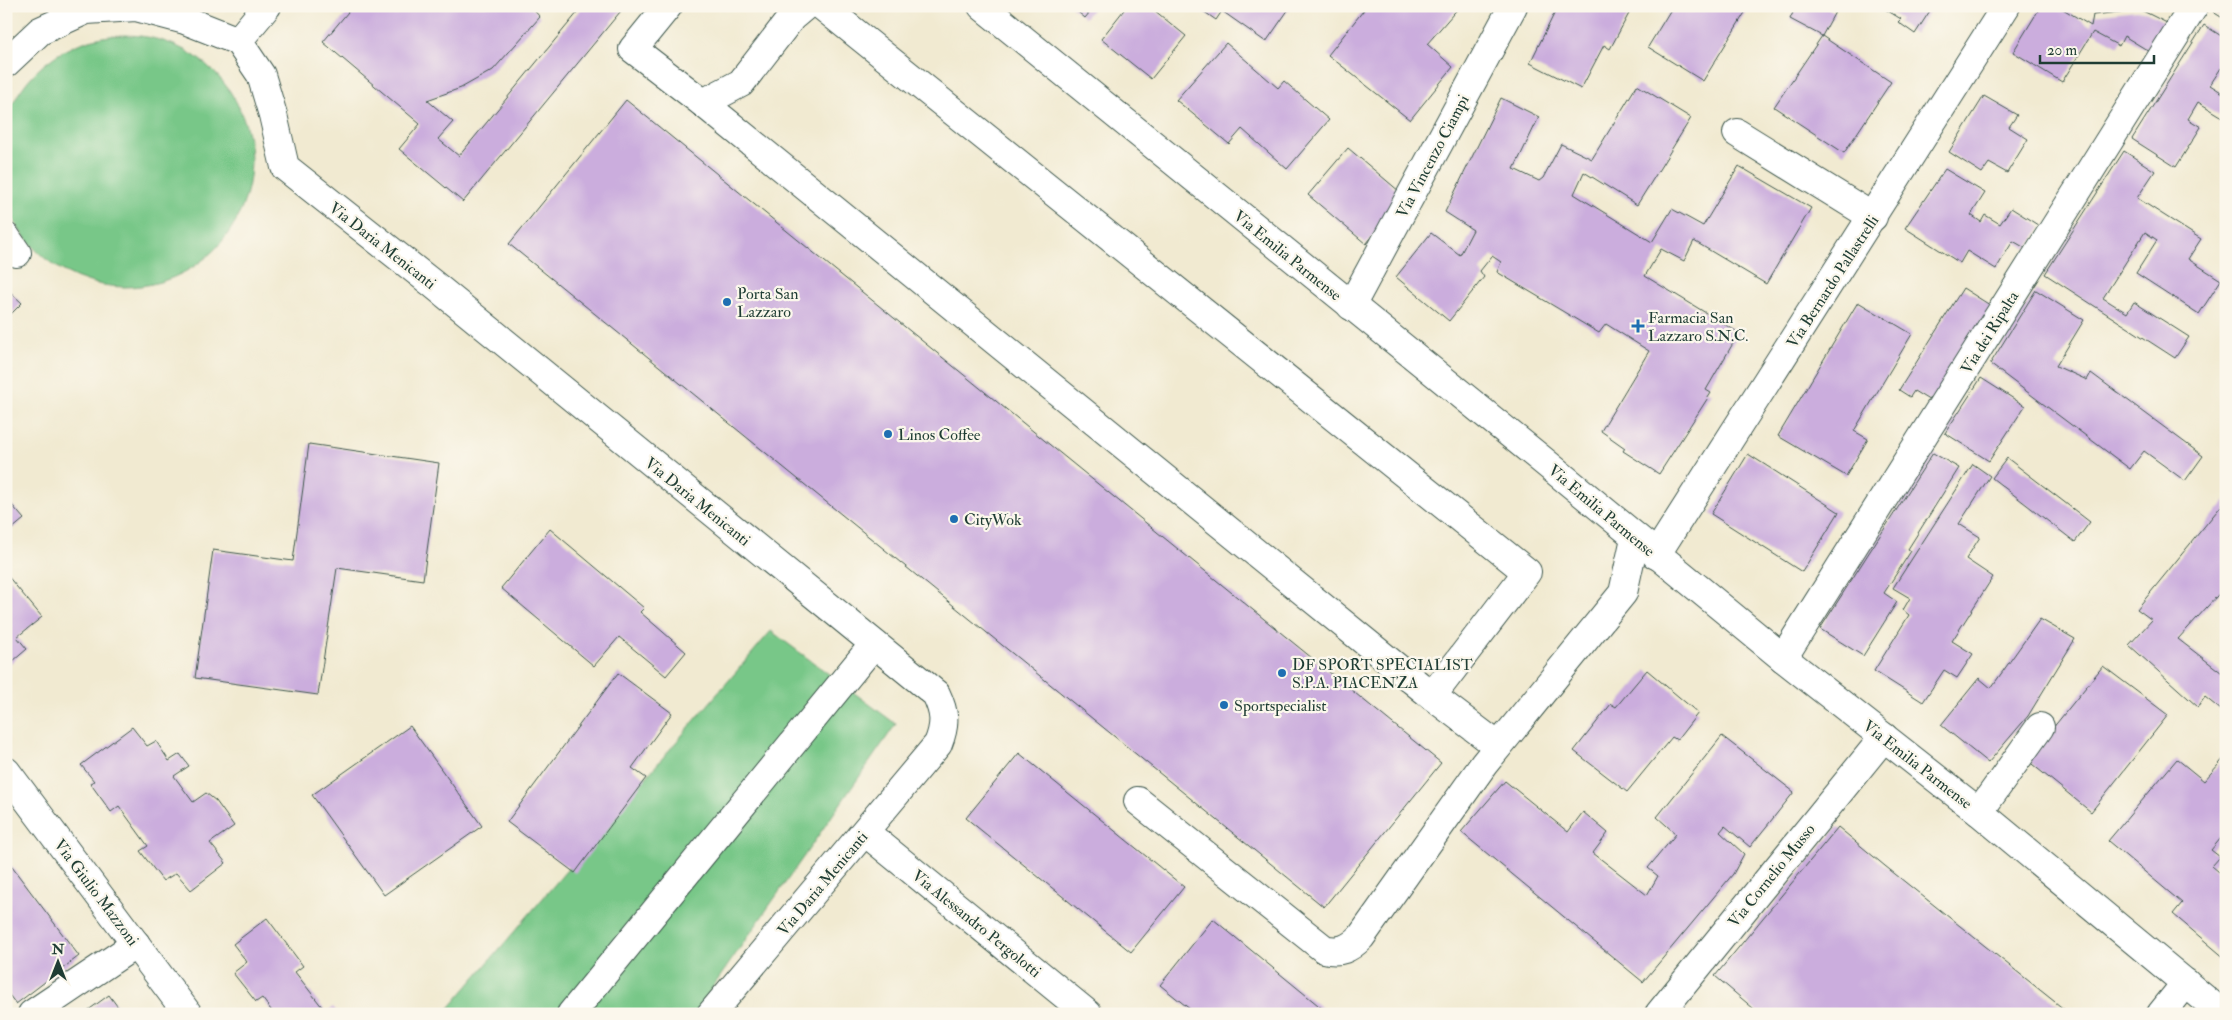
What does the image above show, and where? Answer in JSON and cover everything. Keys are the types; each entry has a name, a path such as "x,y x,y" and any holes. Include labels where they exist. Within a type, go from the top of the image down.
{"street":[{"path":"6,63 40,31 86,10 137,6 186,20 238,41 267,6"},
{"path":"668,6 633,49 1432,696 1498,746"},
{"path":"703,104 741,83 792,17 805,6"},
{"path":"822,6 1527,572 1432,696"},
{"name":"Via Emilia Parmense","path":"982,6 1541,459 1783,658 1979,812 2223,1014"},
{"name":"Via Vincenzo Ciampi","path":"1351,306 1513,6"},
{"name":"Via Bernardo Pallastrelli","path":"1656,555 2006,6"},
{"name":"Via dei Ripalta","path":"1783,658 2194,6"},
{"name":"Via Daria Menicanti","path":"238,41 261,75 273,115 285,167 440,290 936,694 944,710 943,731 938,744 711,1014"},
{"path":"1737,133 1873,217"},
{"path":"1138,801 1324,949 1335,951 1349,948 1361,938 1498,746 1623,593 1635,538"},
{"path":"571,1014 874,644"},
{"path":"1979,812 2040,727"},
{"name":"Via Cornelio Musso","path":"1659,1014 1884,738"},
{"name":"Via Giulio Mazzoni","path":"6,771 188,1014"},
{"name":"Via Alessandro Pergolotti","path":"865,832 1088,1014"},
{"path":"32,1014 136,944"},
{"path":"2161,1014 2186,983"}],"green space":[{"path":"125,35 150,38 173,45 195,56 214,72 230,91 241,113 248,136 251,161 248,186 241,209 230,231 214,250 195,266 173,277 150,284 125,287 100,284 77,277 55,266 36,250 20,231 9,209 2,186 -1,161 2,136 9,113 20,91 36,72 55,56 77,45 100,38"},
{"path":"771,631 896,724 694,1014 444,1014"}],"building":[{"path":"353,6 530,6 540,17 493,70 461,88 427,100 453,122 438,139 459,156 583,6 625,6 463,202 399,149 420,124 323,42"},
{"path":"1071,6 1095,6 1085,18"},
{"path":"1127,6 1149,6 1186,36 1151,79 1101,39"},
{"path":"1196,6 1291,6 1266,42 1222,11 1216,20"},
{"path":"1367,6 1460,6 1427,44 1453,67 1410,120 1328,55"},
{"path":"1558,6 1633,6 1610,49 1604,45 1581,89 1530,63"},
{"path":"1673,6 1749,6 1703,81 1648,47"},
{"path":"1796,6 1824,6 1835,12 1822,36 1790,19"},
{"path":"1880,6 1933,6 1915,34 1898,22 1901,19"},
{"path":"2041,6 2058,6 2091,26 2093,15 2137,10 2169,24 2152,53 2124,36 2119,46 2093,32 2062,82 2013,52"},
{"path":"2217,6 2226,6 2226,20 2213,12"},
{"path":"2204,25 2226,39 2226,71 2221,68 2210,85 2226,95 2226,119 2198,102 2188,119 2201,127 2176,167 2132,139"},
{"path":"1822,36 1891,82 1844,153 1774,107"},
{"path":"1226,43 1278,88 1284,81 1329,120 1287,169 1242,129 1229,144 1176,100"},
{"path":"1637,85 1691,118 1637,205 1584,172 1574,194 1652,242 1672,209 1703,226 1739,166 1811,208 1766,284 1694,241 1684,261 1661,249 1645,276 1739,333 1706,390 1711,393 1659,474 1623,451 1625,448 1601,431 1649,351 1606,324 1599,333 1497,272 1501,262 1492,256 1480,271 1484,277 1449,321 1396,277 1431,233 1460,255 1473,230 1445,212 1501,98 1539,117 1514,169 1539,181 1543,178 1561,144 1592,159"},
{"path":"1984,96 2017,115 2009,127 2028,139 2007,173 1989,163 1982,173 1949,152"},
{"path":"626,100 1441,763 1324,907 509,244"},
{"path":"1348,148 1406,197 1366,244 1308,195"},
{"path":"2124,151 2155,171 2137,198 2201,239 2188,259 2221,280 2199,314 2136,273 2157,240 2145,232 2103,298 2127,313 2134,302 2189,337 2175,358 2045,274"},
{"path":"1945,169 1985,193 1971,215 1981,222 1985,215 2000,224 2011,208 2041,227 2027,249 2013,241 1996,269 1967,251 1960,263 1905,228"},
{"path":"6,288 22,303 6,319"},
{"path":"1963,288 1993,307 1932,402 1914,391 1910,397 1899,390"},
{"path":"2036,290 2084,320 2056,366 2087,380 2091,373 2203,456 2185,481 2144,451 2130,469 1990,364"},
{"path":"1858,302 1912,334 1854,431 1868,439 1846,476 1778,436"},
{"path":"1981,378 2025,406 1989,461 1945,433"},
{"path":"309,444 439,463 423,580 337,568 318,695 195,678 213,550 293,561"},
{"path":"1933,453 1959,468 1908,549 1911,551 1884,593 1897,602 1863,656 1820,629"},
{"path":"1748,454 1839,512 1802,572 1711,514"},
{"path":"2007,458 2090,522 2075,542 1992,478"},
{"path":"1973,464 1990,476 1959,524 1980,537 1966,559 1993,577 1952,641 1973,654 1957,678 1944,670 1923,702 1874,671 1909,615 1903,610 1910,598 1893,588"},
{"path":"6,498 24,519 6,534"},
{"path":"2226,500 2226,586 2178,639 2226,676 2226,714 2205,697 2198,707 2129,645 2152,620 2137,609"},
{"path":"550,529 644,608 640,612 686,652 666,676 619,637 594,666 501,588"},
{"path":"6,574 42,617 17,637 27,649 6,667"},
{"path":"2040,619 2075,639 2028,716 1988,763 1941,725 1979,678 1991,688"},
{"path":"2103,666 2168,715 2091,812 2027,760"},
{"path":"1647,670 1698,713 1677,740 1672,737 1627,792 1574,751 1611,704 1616,707"},
{"path":"618,673 672,713 632,768 646,778 575,873 507,822"},
{"path":"410,726 482,826 384,895 312,795"},
{"path":"132,727 147,746 156,741 169,761 180,754 189,766 174,776 193,802 206,793 216,801 234,826 210,843 226,863 191,890 176,873 163,881 140,851 148,846 119,806 111,812 90,783 94,781 81,765"},
{"path":"1722,736 1794,792 1750,847 1725,826 1720,832 1744,854 1733,874 1643,982 1461,832 1505,781 1568,832 1583,812 1608,833 1593,853 1647,895 1658,876 1648,868 1676,834 1657,817"},
{"path":"1019,753 1184,887 1131,952 966,818"},
{"path":"2226,756 2226,832 2211,850 2220,857 2212,866 2226,878 2226,959 2173,914 2182,903 2108,841 2177,759 2204,781"},
{"path":"1838,827 2070,1014 1760,1014 1715,976"},
{"path":"6,859 79,956 16,1004 6,991"},
{"path":"267,918 303,966 295,972 326,1012 333,1007 339,1014 274,1014 262,998 256,1002 233,973 247,962 233,944"},
{"path":"1213,919 1329,1014 1196,1014 1160,985"},
{"path":"109,995 123,1014 83,1014"}],"place":[{"name":"Porta San Lazzaro","path":"727,302"},
{"name":"Farmacia San Lazzaro S.N.C.","path":"1638,326"},
{"name":"Linos Coffee","path":"888,434"},
{"name":"CityWok","path":"954,519"},
{"name":"DF SPORT SPECIALIST S.P.A. PIACENZA","path":"1282,673"},
{"name":"Sportspecialist","path":"1224,705"}]}
